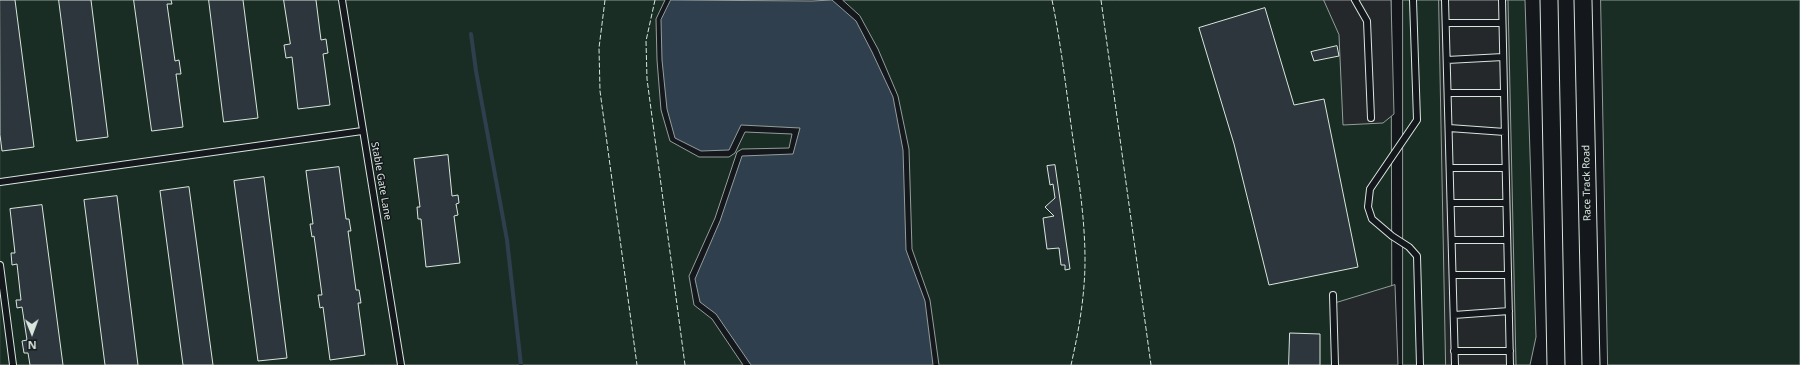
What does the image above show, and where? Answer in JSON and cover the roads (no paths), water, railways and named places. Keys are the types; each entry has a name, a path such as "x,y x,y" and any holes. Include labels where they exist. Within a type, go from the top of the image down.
{"main road":[{"path":"1548,0 1556,365"},
{"path":"1577,0 1584,21"},
{"name":"Race Track Road","path":"1583,0 1591,365"}],"lane":[{"name":"Stable Gate Lane","path":"342,0 401,365"},
{"path":"1355,0 1367,21 1371,118"},
{"path":"1413,0 1417,120 1370,189 1368,207 1372,219 1392,236 1409,247 1418,256 1420,365"},
{"path":"1445,0 1455,365"},
{"path":"1502,0 1510,365"},
{"path":"1446,23 1502,23"},
{"path":"1447,60 1503,57"},
{"path":"1448,93 1504,93"},
{"path":"1449,128 1504,132"},
{"path":"0,182 362,131"},
{"path":"1450,168 1505,168"},
{"path":"1451,202 1506,203"},
{"path":"1452,240 1507,240"},
{"path":"0,265 14,365"},
{"path":"1452,275 1508,275"},
{"path":"1333,295 1335,365"},
{"path":"1454,314 1509,311"},
{"path":"1454,351 1510,351"}],"water":[{"path":"671,0 832,0 856,21 893,97 903,150 906,250 925,301 933,365 751,365 716,314 700,302 695,279 720,221 742,156 793,154 800,128 741,125 729,150 701,151 675,138 667,109 662,60 661,20"}],"waterway":[{"path":"471,34 476,71 507,240 521,365"}]}
